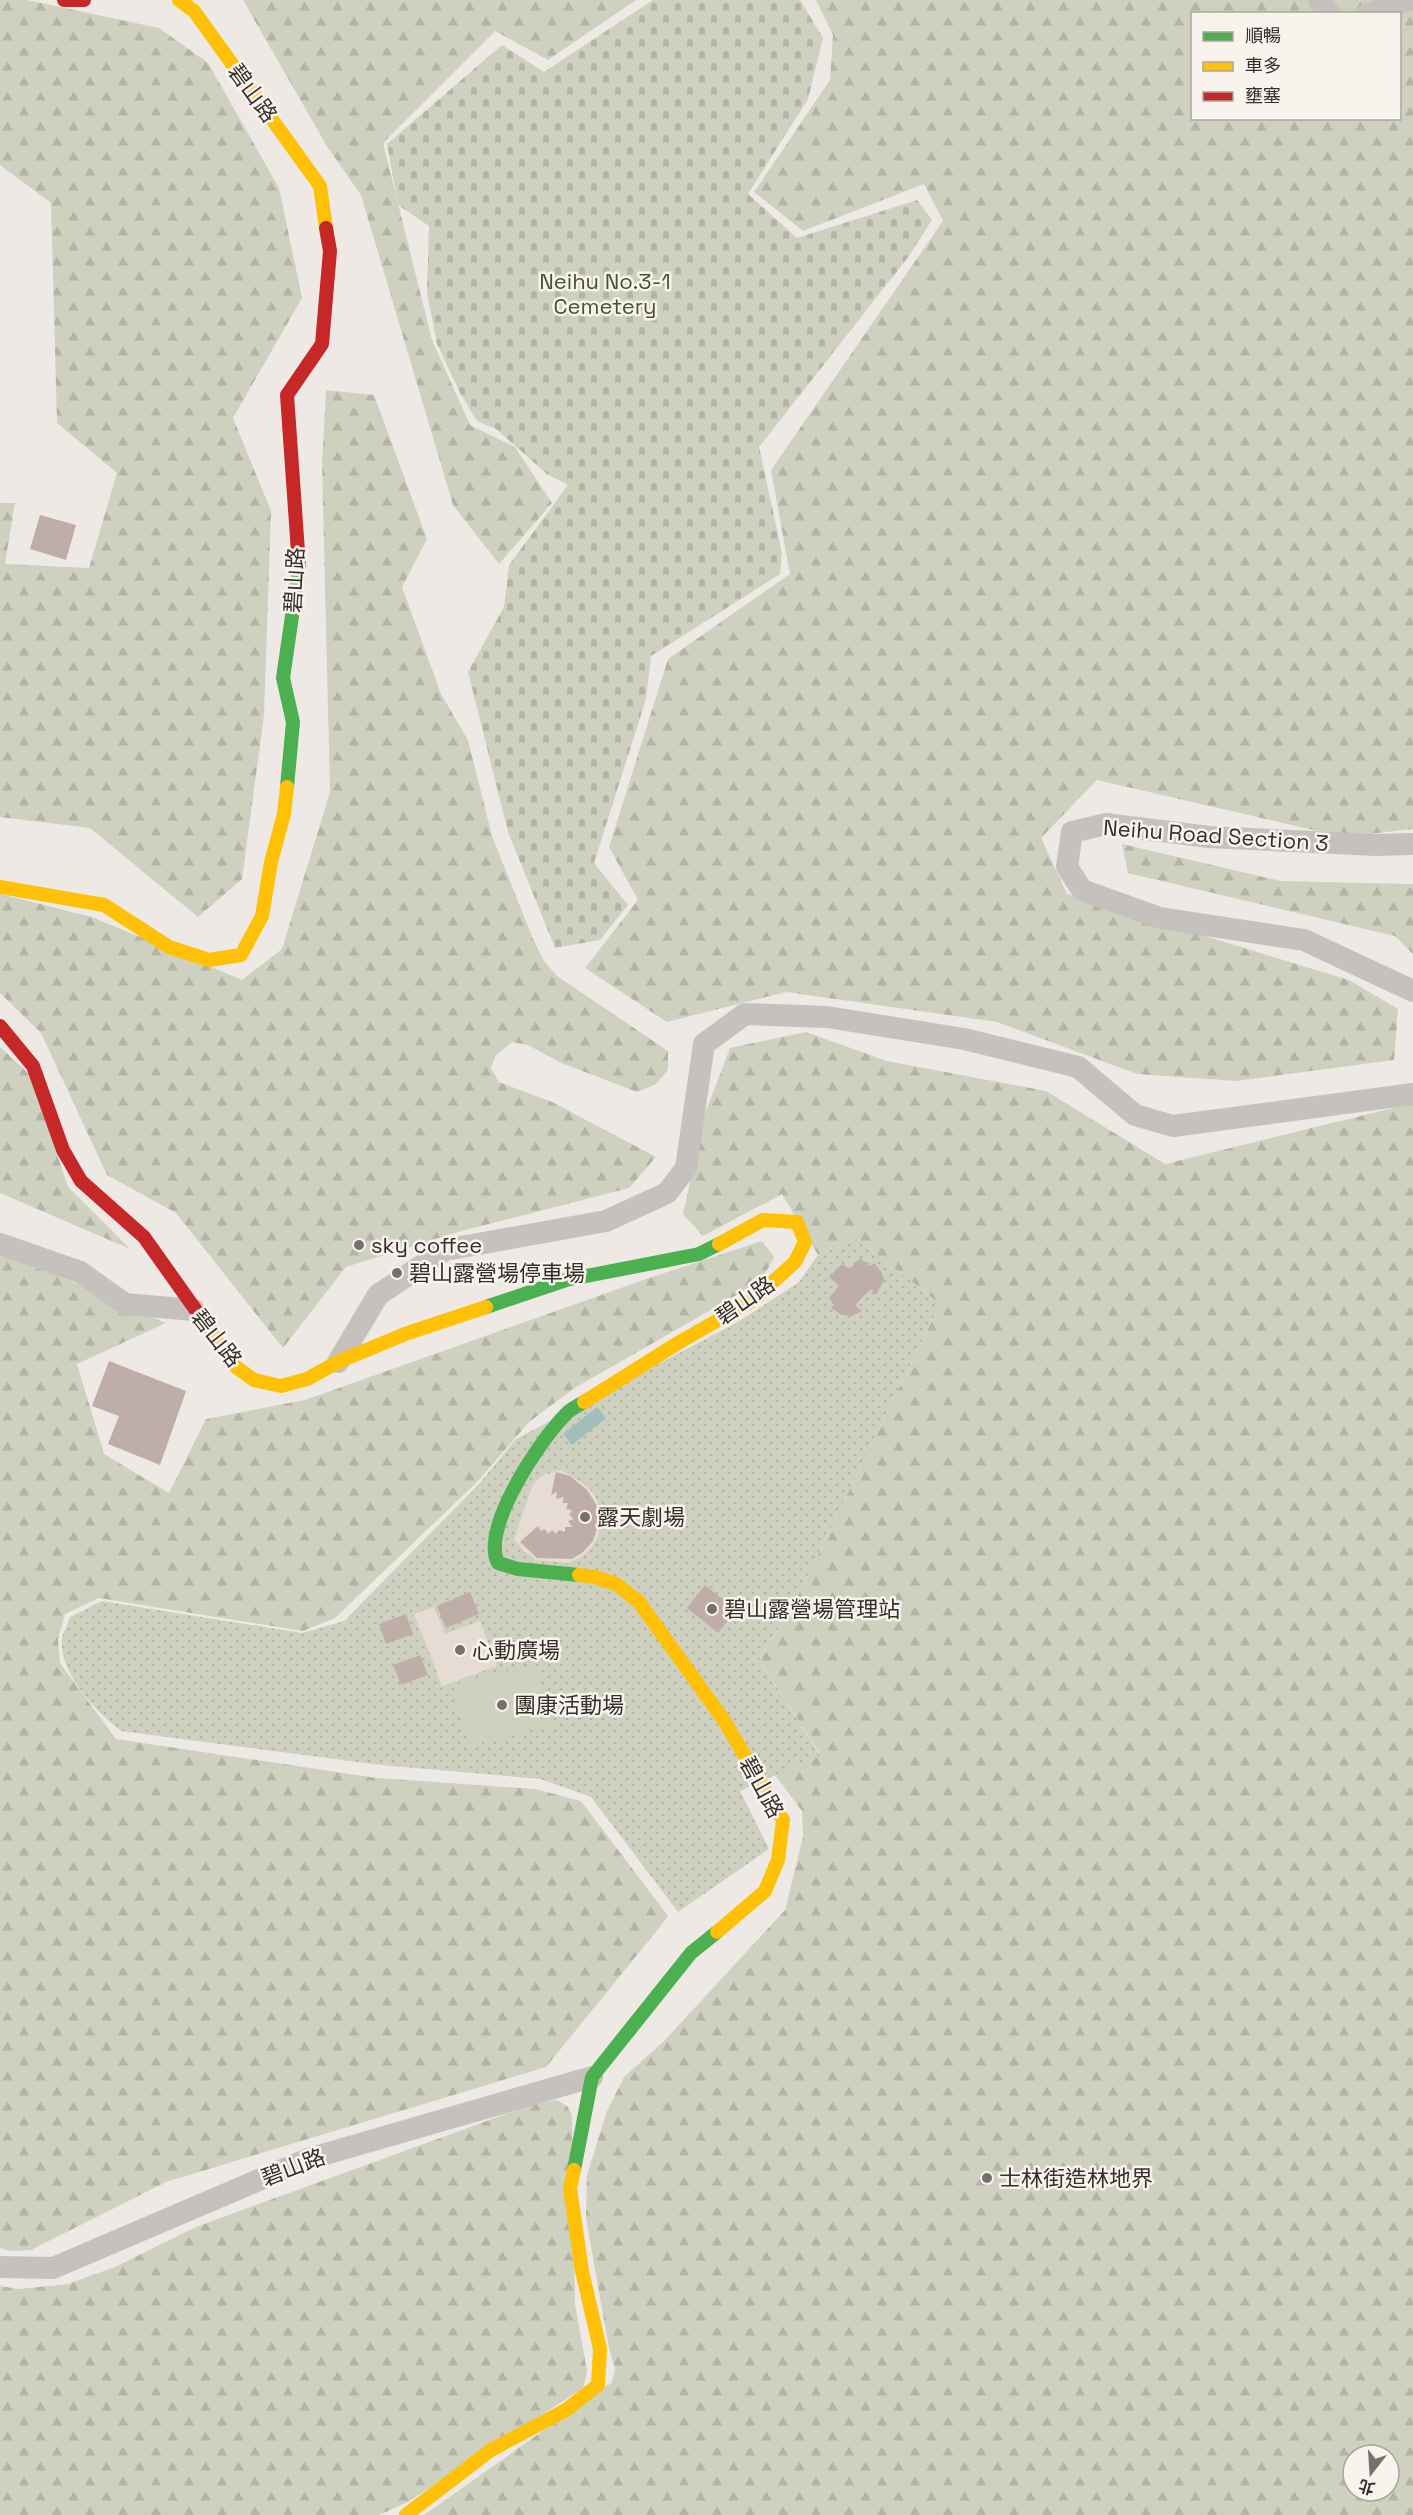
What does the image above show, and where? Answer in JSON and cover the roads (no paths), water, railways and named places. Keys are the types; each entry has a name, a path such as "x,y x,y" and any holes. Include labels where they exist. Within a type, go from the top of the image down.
{"street":[{"path":"64,0 84,0"},
{"name":"碧山路","path":"0,887 104,905 169,947 209,960 241,955 262,916 271,862 284,814 292,722 284,678 299,568 286,395 322,344 330,251 320,186 194,11 179,0"},
{"path":"1319,0 1328,12"},
{"path":"1373,12 1410,0"},
{"name":"Neihu Road Section 3","path":"1413,844 1376,845 1209,837 1106,824 1072,832 1067,867 1082,890 1160,918 1304,940 1413,991"},
{"path":"338,1362 378,1295 445,1250 606,1221 667,1193 686,1168 704,1044 745,1014 827,1017 964,1039 1078,1067 1135,1115 1173,1126 1413,1094"},
{"name":"碧山路","path":"0,1026 33,1066 63,1150 81,1180 144,1237 236,1367 254,1380 280,1386 307,1379 338,1362 405,1335 566,1280 699,1254 762,1221 797,1222 805,1242 795,1262 753,1300 678,1343 569,1411 533,1454 509,1499 495,1536 494,1553 498,1563 518,1569 594,1577 616,1584 639,1602 723,1719 783,1820 778,1860 765,1891 691,1953 592,2077 570,2188 582,2271 600,2349 598,2385 566,2410 491,2450 406,2515"},
{"path":"0,1244 80,1272 125,1304 194,1310"},
{"name":"碧山路","path":"0,2267 53,2268 308,2159 592,2077"}],"water":[{"path":"597,1407 606,1418 572,1445 563,1434"}],"place":[{"name":"sky coffee","path":"359,1245"},
{"name":"碧山露營場停車場","path":"397,1273"},
{"name":"露天劇場","path":"585,1517"},
{"name":"碧山露營場管理站","path":"712,1609"},
{"name":"心動廣場","path":"460,1650"},
{"name":"團康活動場","path":"502,1705"},
{"name":"士林街造林地界","path":"987,2178"}],"park label":[{"name":"Neihu No.3-1 Cemetery","path":"605,294"}]}
